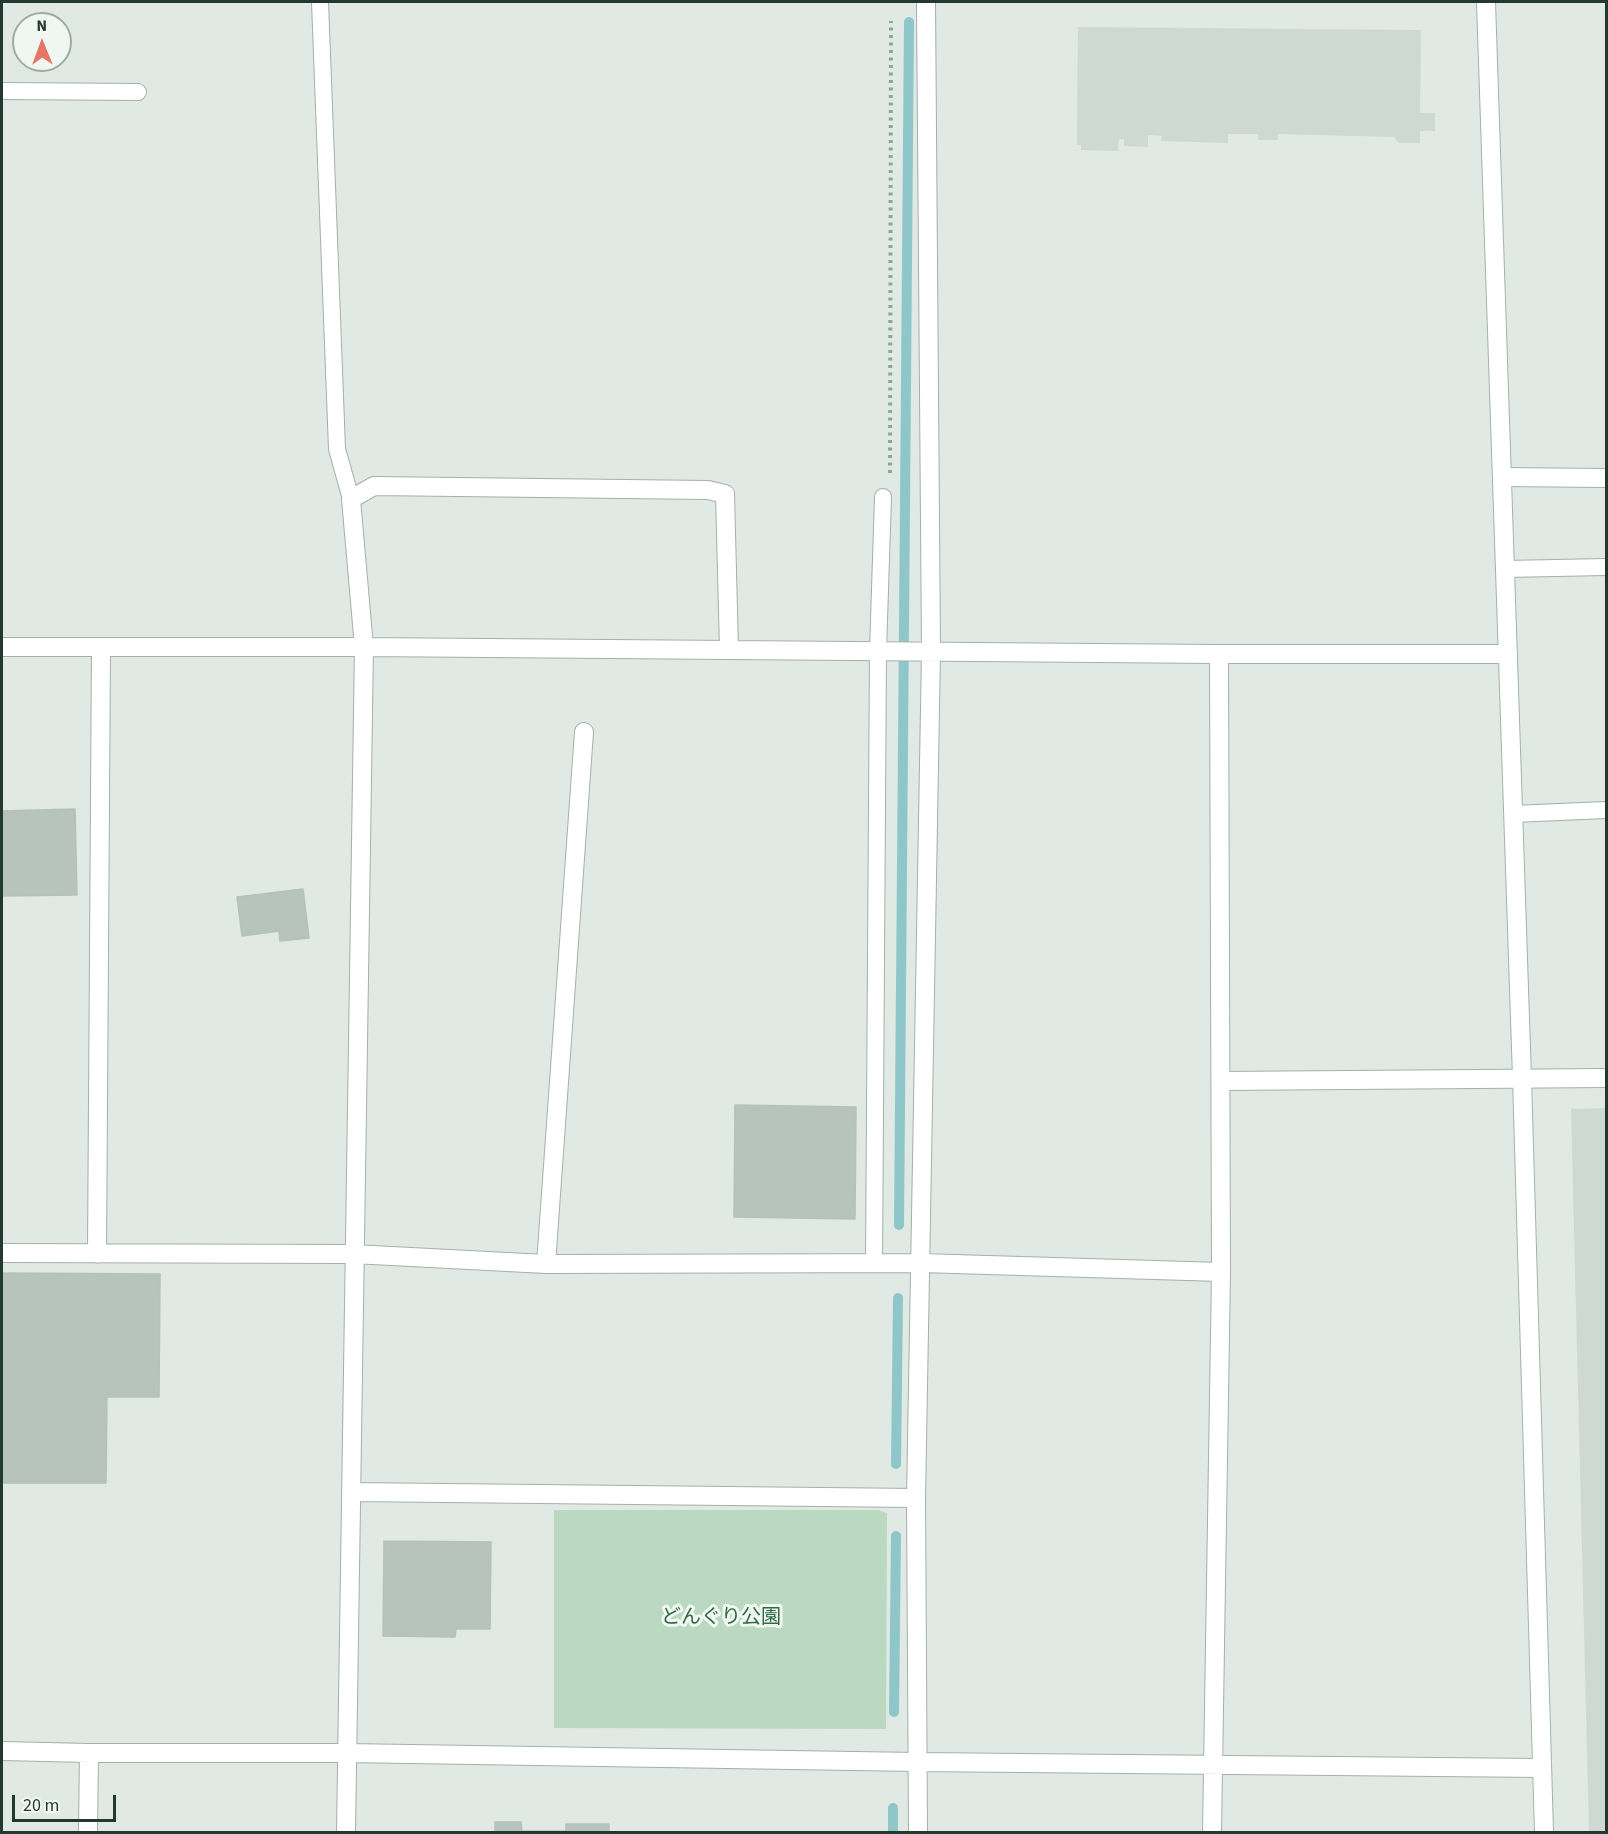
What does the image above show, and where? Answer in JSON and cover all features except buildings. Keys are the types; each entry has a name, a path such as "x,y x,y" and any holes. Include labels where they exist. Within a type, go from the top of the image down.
{"street":[{"path":"918,1833 916,1498 931,652 926,2"},
{"path":"1486,2 1522,1078 1544,1833"},
{"path":"1502,477 1606,478"},
{"path":"346,1833 364,647 351,499 374,486 708,490 725,494 729,650"},
{"path":"2,647 1508,654"},
{"path":"97,1254 101,648"},
{"path":"1212,1833 1221,1272 1219,654"},
{"path":"546,1264 584,732"},
{"path":"1221,1081 1606,1078"},
{"path":"2,1253 353,1254 546,1264 921,1263 1221,1272"},
{"path":"351,1492 916,1498"},
{"path":"2,1750 89,1753 346,1753 917,1762 1542,1768"},
{"path":"88,1833 89,1753"}],"lane":[{"path":"320,2 337,449 351,499"},
{"path":"2,91 138,92"},
{"path":"874,1264 878,651 883,497"},
{"path":"1505,569 1606,567"},
{"path":"1513,814 1606,810"}],"path":[{"path":"883,497 890,475 891,21"}],"shaded area":[{"path":"1078,27 1421,30 1420,113 1435,113 1435,131 1420,131 1420,143 1399,143 1394,137 1278,134 1278,140 1258,140 1258,134 1228,134 1228,143 1161,141 1162,136 1148,135 1148,147 1124,146 1124,139 1119,139 1118,151 1081,150 1081,145 1077,145"},
{"path":"1606,1108 1606,1832 1589,1832 1571,1109"}],"green space":[{"name":"どんぐり公園","path":"554,1510 878,1510 887,1513 886,1729 554,1728"}],"waterway":[{"path":"899,1225 909,22"},
{"path":"896,1464 898,1298"},
{"path":"894,1712 896,1536"},
{"path":"893,1808 893,1832"}]}
